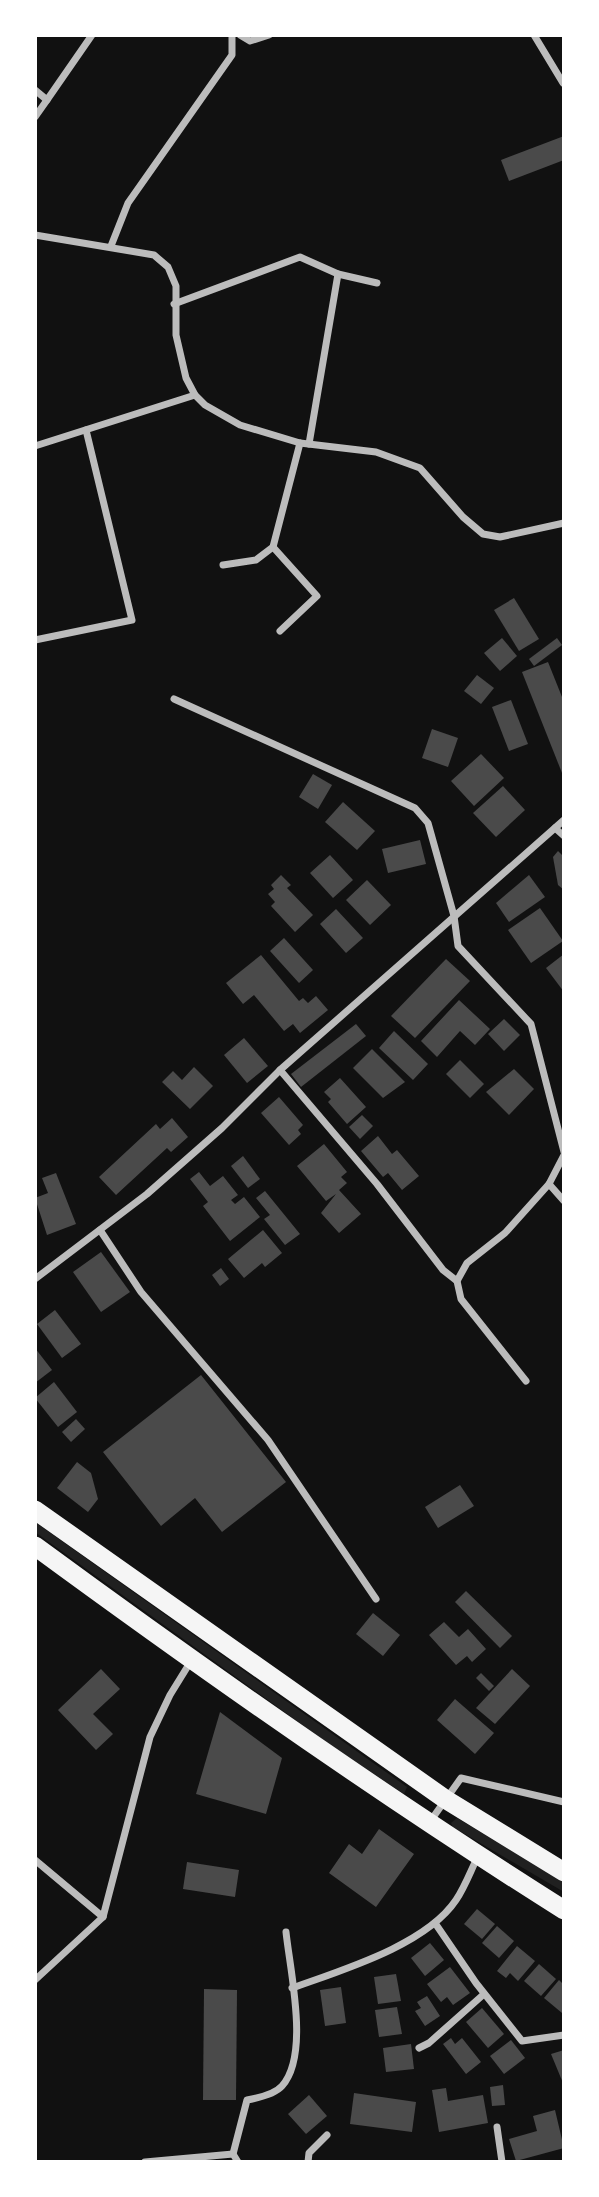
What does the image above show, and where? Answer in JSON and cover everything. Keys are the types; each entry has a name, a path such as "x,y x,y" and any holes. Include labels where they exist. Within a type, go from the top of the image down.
{"highway":[{"path":"35,1510 445,1799 564,1872"},
{"path":"35,1546 192,1661 428,1823 564,1910"}],"street":[{"path":"35,117 92,35"},
{"path":"111,246 128,203 232,55 232,35"},
{"path":"240,35 250,41 269,35"},
{"path":"534,35 563,83"},
{"path":"35,90 47,100"},
{"path":"35,235 154,255 168,267 176,286 176,335 186,378 195,395 205,405 240,425 305,443 376,452 420,468 463,517 483,534 500,537 564,523"},
{"path":"174,304 300,257 338,274 377,284"},
{"path":"223,565 257,559 272,547 305,443 338,274"},
{"path":"35,446 195,395"},
{"path":"35,640 132,620 86,430"},
{"path":"272,547 317,596 280,631"},
{"path":"174,699 415,808 428,823 454,916 458,946 531,1024 564,1153 549,1184 505,1233 467,1264 457,1281"},
{"path":"35,1279 147,1194 222,1128 280,1070 564,820"},
{"path":"555,828 564,836"},
{"path":"280,1070 377,1184 443,1270 457,1281 461,1299 526,1381"},
{"path":"549,1184 564,1201"},
{"path":"100,1230 141,1292 268,1440 376,1599"},
{"path":"35,1980 103,1917 150,1737 170,1695 192,1661"},
{"path":"428,1823 461,1778 564,1802"},
{"path":"292,1988 380,1954 435,1923 456,1900 478,1856"},
{"path":"35,1860 103,1917"},
{"path":"435,1923 484,1994 522,2041 564,2035"},
{"path":"238,2162 233,2154 247,2100 280,2088 293,2069 296,2043 286,1932"},
{"path":"419,2048 429,2043 484,1994"},
{"path":"497,2127 502,2162"},
{"path":"308,2162 309,2153 327,2135"},
{"path":"145,2162 233,2154"}],"shaded area":[{"path":"35,1522 407,1787 404,1794 333,1747 35,1532"},
{"path":"457,1818 564,1882 564,1892 453,1827 451,1823"}],"building":[{"path":"564,136 564,160 509,181 501,160"},
{"path":"514,598 539,639 519,651 494,610"},
{"path":"502,638 517,656 500,671 484,653"},
{"path":"557,638 562,645 534,666 529,659"},
{"path":"548,662 564,702 564,778 522,672"},
{"path":"477,675 494,688 481,704 464,691"},
{"path":"511,700 528,744 509,751 492,707"},
{"path":"432,729 458,738 448,767 422,758"},
{"path":"481,754 504,778 474,806 451,781"},
{"path":"313,774 332,785 318,809 299,797"},
{"path":"503,786 525,810 496,837 473,813"},
{"path":"343,802 375,831 357,850 325,822"},
{"path":"420,840 426,864 388,873 382,849"},
{"path":"558,851 564,857 564,890 558,885 553,857"},
{"path":"330,855 353,880 333,898 310,873"},
{"path":"281,875 291,885 287,888 313,915 295,932 271,906 275,902 268,894 274,889 271,885"},
{"path":"529,875 545,897 509,922 496,903"},
{"path":"367,880 391,905 370,925 346,900"},
{"path":"540,908 563,941 531,963 508,930"},
{"path":"336,909 363,938 346,953 320,924"},
{"path":"284,938 313,970 299,983 270,951"},
{"path":"564,954 564,992 546,968"},
{"path":"261,955 299,1001 303,998 308,1003 316,996 328,1010 300,1033 293,1024 284,1031 254,995 243,1004 226,983"},
{"path":"446,959 470,981 415,1038 391,1016"},
{"path":"459,1000 490,1029 475,1045 460,1031 437,1057 421,1041"},
{"path":"504,1019 520,1035 504,1051 488,1034"},
{"path":"356,1024 366,1036 301,1087 291,1074"},
{"path":"394,1031 428,1064 413,1080 379,1048"},
{"path":"244,1038 268,1066 247,1083 224,1055"},
{"path":"372,1049 405,1082 383,1098 353,1068"},
{"path":"460,1060 484,1084 470,1098 446,1074"},
{"path":"194,1067 213,1086 190,1109 162,1082 173,1071 182,1080"},
{"path":"514,1069 534,1089 509,1115 486,1092"},
{"path":"340,1078 366,1107 347,1124 328,1102 331,1099 324,1092"},
{"path":"279,1097 303,1125 298,1130 301,1134 289,1145 261,1113"},
{"path":"362,1115 373,1126 360,1139 349,1127"},
{"path":"172,1118 188,1137 171,1152 167,1148 116,1195 99,1177 156,1124 160,1129"},
{"path":"378,1136 392,1154 397,1150 419,1176 402,1190 388,1173 383,1177 361,1151"},
{"path":"324,1144 347,1172 341,1177 347,1183 339,1190 361,1214 339,1233 321,1213 336,1194 326,1201 297,1166"},
{"path":"243,1156 260,1179 248,1188 231,1166"},
{"path":"199,1172 210,1186 223,1176 238,1195 231,1200 235,1204 244,1197 260,1217 230,1241 203,1206 208,1202 190,1179"},
{"path":"56,1173 76,1224 47,1235 35,1198 48,1193 42,1178"},
{"path":"265,1191 300,1234 285,1245 264,1219 270,1215 256,1198"},
{"path":"263,1230 282,1253 265,1267 262,1263 244,1278 228,1259"},
{"path":"101,1252 130,1292 101,1312 73,1272"},
{"path":"221,1268 229,1279 220,1286 212,1275"},
{"path":"55,1310 81,1344 62,1358 37,1324"},
{"path":"35,1348 52,1370 35,1383"},
{"path":"201,1375 286,1482 222,1532 195,1498 161,1526 103,1452"},
{"path":"54,1382 77,1412 58,1427 35,1398"},
{"path":"76,1419 85,1429 71,1442 62,1432"},
{"path":"77,1462 91,1473 98,1499 88,1512 57,1488"},
{"path":"460,1485 474,1506 438,1528 425,1507"},
{"path":"466,1591 512,1636 500,1648 455,1602"},
{"path":"373,1613 400,1635 383,1656 356,1634"},
{"path":"444,1622 459,1637 468,1629 486,1649 472,1662 467,1656 456,1665 429,1635"},
{"path":"101,1669 120,1689 93,1714 113,1734 96,1750 58,1710"},
{"path":"512,1669 530,1686 495,1724 476,1708"},
{"path":"481,1673 494,1686 489,1691 476,1678"},
{"path":"455,1699 494,1733 475,1754 437,1720"},
{"path":"220,1712 282,1758 266,1814 196,1794"},
{"path":"379,1829 414,1854 376,1907 329,1873 349,1844 362,1854"},
{"path":"187,1862 239,1870 235,1897 183,1889"},
{"path":"477,1909 495,1924 482,1939 464,1924"},
{"path":"497,1926 514,1941 499,1958 482,1943"},
{"path":"430,1943 444,1960 425,1976 411,1958"},
{"path":"517,1946 535,1961 518,1981 510,1973 506,1978 497,1971"},
{"path":"539,1964 556,1979 541,1996 524,1981"},
{"path":"450,1967 470,1993 453,2005 447,1997 441,2002 427,1984"},
{"path":"396,1974 401,2001 378,2004 374,1977"},
{"path":"559,1980 564,1985 562,2013 544,1998"},
{"path":"341,1987 346,2023 325,2026 320,1990"},
{"path":"204,1989 237,1990 236,2100 203,2100"},
{"path":"427,1996 440,2016 425,2026 415,2011 421,2008 417,2002"},
{"path":"397,2007 402,2034 379,2037 375,2010"},
{"path":"482,2008 504,2034 488,2048 466,2022"},
{"path":"451,2038 455,2044 462,2038 481,2062 466,2074 443,2044"},
{"path":"511,2040 525,2058 504,2074 490,2056"},
{"path":"411,2044 414,2069 386,2072 383,2048"},
{"path":"564,2050 564,2083 563,2083 551,2054"},
{"path":"503,2085 505,2105 492,2106 490,2087"},
{"path":"446,2088 448,2101 483,2095 488,2123 439,2132 432,2090"},
{"path":"354,2093 416,2102 412,2132 350,2124"},
{"path":"309,2095 327,2116 306,2134 288,2114"},
{"path":"555,2110 564,2148 516,2161 509,2139 537,2131 533,2116"}]}
